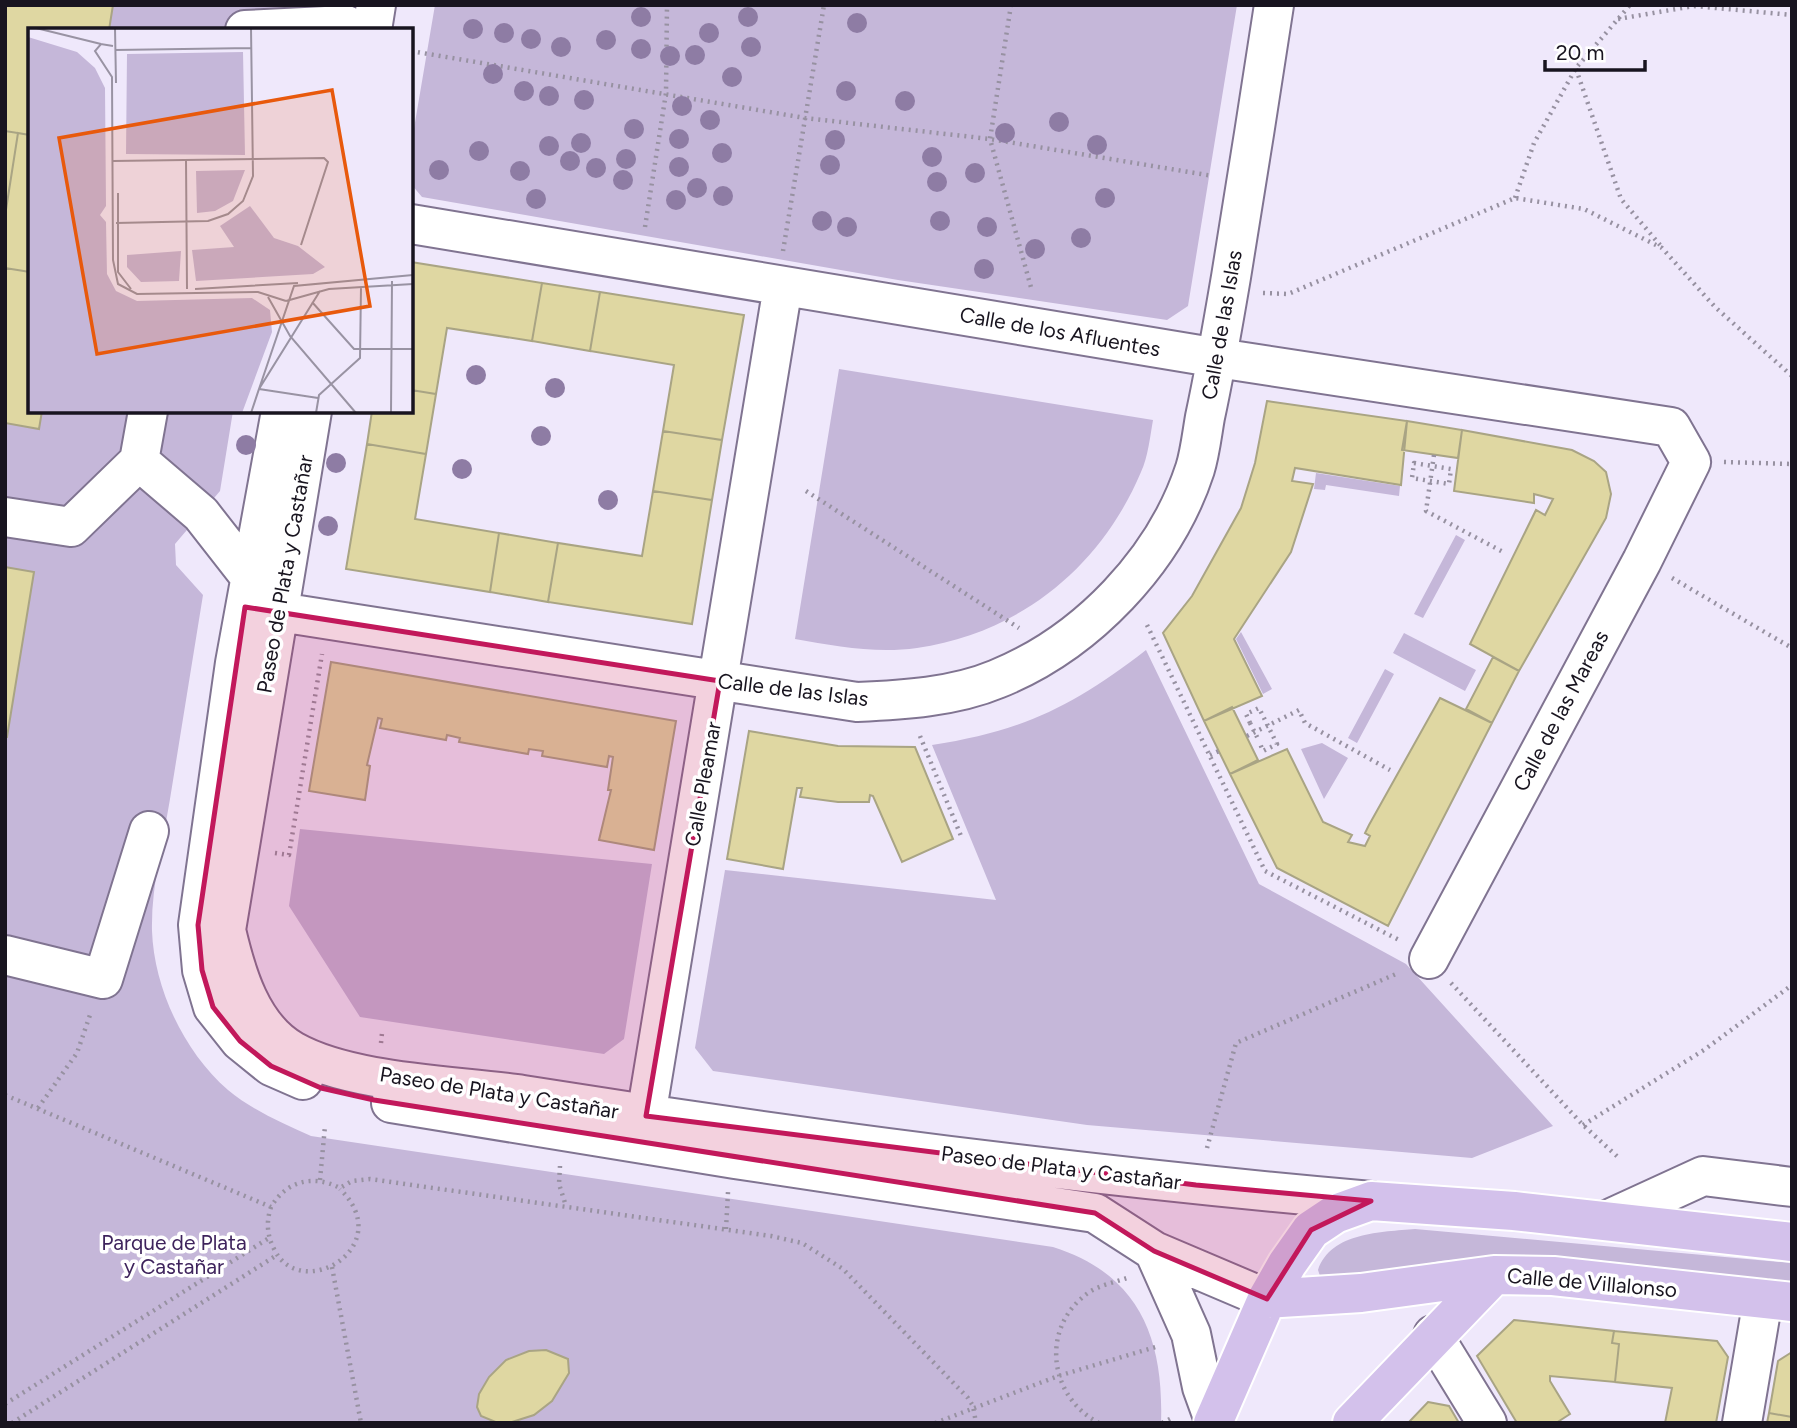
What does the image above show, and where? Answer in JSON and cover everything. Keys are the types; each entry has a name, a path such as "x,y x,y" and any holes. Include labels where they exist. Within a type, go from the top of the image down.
{"main road":[{"path":"1214,1422 1267,1299 1286,1264 1311,1230 1335,1214 1371,1201 1607,1220 1792,1242"},
{"path":"1352,1423 1433,1335 1494,1275"},
{"name":"Calle de Villalonso","path":"1267,1299 1361,1293 1494,1275 1553,1276 1777,1300"}],"street":[{"name":"Calle de las Islas","path":"258,599 720,681 857,702 899,700 996,680 1067,640 1102,610 1141,567 1185,495 1196,467 1218,358 1274,5"},
{"path":"266,28 358,19"},
{"name":"Calle de los Afluentes","path":"413,224 782,274 1218,358 1671,428 1691,461"},
{"name":"Calle Pleamar","path":"646,1116 720,681 782,274"},
{"path":"5,517 71,527 139,461 148,413"},
{"name":"Paseo de Plata y Castañar","path":"281,413 258,599 226,930 234,967 247,998 266,1026 291,1050 330,1066 646,1116 1183,1184 1371,1201"},
{"name":"Paseo de Plata y Castañar","path":"311,413 258,599 198,925 202,970 213,1007 240,1041 271,1066 321,1088 374,1100 735,1159 1095,1213 1143,1264 1267,1299"},
{"path":"139,461 201,514 258,599"},
{"name":"Calle de las Mareas","path":"1429,959 1642,561 1691,461"},
{"path":"5,955 103,979 149,831"},
{"path":"1607,1220 1703,1176 1792,1187"},
{"path":"1143,1264 1191,1335 1202,1387 1214,1422"},
{"path":"1742,1423 1777,1300"},
{"path":"1433,1335 1486,1423"}],"path":[{"path":"643,239 666,93 667,5"},
{"path":"782,274 824,5"},
{"path":"1011,5 990,139 1027,262 1034,302"},
{"path":"1515,198 1534,143 1576,68 1630,5"},
{"path":"1617,20 1695,5 1792,15"},
{"path":"413,51 805,118 990,139 1246,181"},
{"path":"1576,68 1622,199 1715,307 1792,376"},
{"path":"1229,291 1288,294 1515,198 1584,209 1662,248"},
{"path":"1434,455 1426,511 1505,553"},
{"path":"1691,461 1792,464"},
{"path":"1414,463 1433,466 1451,469 1449,484 1412,478 1414,463"},
{"path":"806,491 1019,629"},
{"path":"1642,561 1792,648"},
{"path":"1147,625 1265,871 1398,939 1429,959 1583,1125 1620,1159"},
{"path":"275,853 289,855 323,650"},
{"path":"1259,708 1268,726 1277,744 1263,751 1246,714 1259,708"},
{"path":"1247,736 1299,710 1306,723 1390,770"},
{"path":"920,736 961,836"},
{"path":"1210,755 1219,751"},
{"path":"1207,1148 1236,1043 1429,959"},
{"path":"38,1108 77,1053 103,979"},
{"path":"1583,1125 1704,1049 1792,985"},
{"path":"5,1095 271,1207"},
{"path":"320,1180 326,1126"},
{"path":"560,1162 559,1184 566,1206"},
{"path":"340,1188 352,1181 370,1179 726,1229 802,1243 844,1269 973,1406 978,1423"},
{"path":"320,1180 340,1188 352,1201 359,1226 351,1250 332,1267 306,1271 294,1267 277,1255 269,1238 267,1225 271,1207 283,1191 294,1184 320,1180"},
{"path":"726,1229 728,1187"},
{"path":"5,1404 269,1238"},
{"path":"12,1423 277,1255"},
{"path":"1099,1423 1071,1402 1058,1376 1056,1341 1063,1321 1076,1304 1092,1290 1143,1264"},
{"path":"332,1267 360,1423"},
{"path":"935,1423 973,1406 1058,1376 1191,1335"},
{"path":"1162,1423 1174,1417"}],"highlighted area":[{"path":"245,607 720,681 646,1116 1196,1185 1371,1201 1311,1230 1267,1299 1154,1251 1095,1213 374,1100 321,1088 271,1066 240,1041 213,1007 202,970 198,925"}],"green space":[{"name":"Parque de Plata y Castañar","path":"5,5 300,5 294,28 28,28 28,413 233,413 220,491 175,544 176,565 203,595 158,865 152,931 154,953 165,996 185,1038 212,1075 237,1097 268,1116 311,1136 1053,1247 1082,1259 1107,1274 1126,1292 1140,1313 1151,1337 1157,1363 1161,1423 5,1423"},
{"path":"435,5 1237,5 1188,306 1167,320 898,280 422,197 413,186 413,134"},
{"path":"839,369 1153,420 1145,460 1124,506 1104,537 1080,565 1053,590 1023,611 990,628 955,640 902,650 856,648 795,639"},
{"path":"1316,473 1400,486 1399,496 1326,485 1325,490 1314,489"},
{"path":"1456,535 1465,540 1423,618 1414,614"},
{"path":"1241,632 1272,689 1263,694 1236,639"},
{"path":"1404,633 1476,670 1465,691 1393,653"},
{"path":"1146,650 1259,884 1406,964 1553,1126 1472,1158 1087,1125 713,1071 695,1048 725,870 996,900 932,745 994,732 1046,713 1095,687"},
{"path":"1385,669 1394,674 1357,743 1348,738"},
{"path":"1322,743 1348,758 1324,799 1301,749"},
{"path":"300,829 652,864 624,1039 604,1054 360,1017 289,906"},
{"path":"1415,1229 1792,1263 1792,1284 1509,1255 1440,1261 1370,1276 1321,1279 1318,1270 1325,1257 1346,1241 1373,1233"}],"building":[{"path":"5,5 113,5 109,28 28,28 28,135 5,131"},
{"path":"5,131 18,133 5,216"},
{"path":"18,133 28,135 28,272 5,268 5,216"},
{"path":"413,262 542,283 532,341 447,328 436,394 413,390"},
{"path":"5,268 28,272 28,413 42,413 39,429 5,423"},
{"path":"542,283 600,292 590,351 532,341"},
{"path":"600,292 744,315 722,440 663,431 674,365 590,351"},
{"path":"413,390 436,394 426,454 367,444 372,413 413,413"},
{"path":"1267,401 1407,421 1401,485 1295,468 1292,481 1313,484 1291,552 1234,639 1262,696 1204,721 1163,633 1192,596 1241,508 1255,463"},
{"path":"1407,421 1462,430 1458,458 1402,450"},
{"path":"1462,430 1572,450 1594,461 1606,472 1611,494 1606,518 1519,671 1470,644 1536,510 1545,515 1553,499 1534,494 1534,503 1454,491"},
{"path":"663,431 722,440 712,500 653,491"},
{"path":"367,444 426,454 415,519 499,533 490,592 346,569"},
{"path":"653,491 712,500 692,624 548,602 558,543 642,556"},
{"path":"499,533 558,543 548,602 490,592"},
{"path":"5,567 34,572 7,737 5,737"},
{"path":"1493,657 1519,671 1492,723 1466,709"},
{"path":"331,662 676,721 654,850 599,840 611,790 608,790 613,757 609,756 607,767 542,756 543,751 529,749 528,754 459,742 460,738 447,735 446,740 380,728 382,719 378,718 367,765 370,766 365,800 309,791"},
{"path":"1440,698 1492,723 1388,926 1277,868 1230,774 1287,749 1323,822 1352,835 1348,842 1365,846 1370,836 1365,833 1369,825"},
{"path":"1232,707 1258,760 1230,774 1204,721"},
{"path":"749,731 838,746 915,747 953,839 902,862 873,796 870,795 869,802 838,802 800,797 802,788 797,788 783,869 727,859"},
{"path":"1514,1320 1614,1331 1612,1343 1619,1344 1615,1382 1550,1376 1550,1381 1570,1414 1556,1423 1517,1423 1477,1356"},
{"path":"1614,1331 1717,1341 1728,1357 1716,1423 1665,1423 1672,1388 1615,1382 1619,1344 1612,1343"},
{"path":"546,1350 568,1359 569,1373 552,1401 534,1415 512,1422 498,1423 481,1416 477,1407 479,1394 489,1377 506,1360 529,1351"},
{"path":"1792,1352 1792,1417 1769,1413 1778,1361"},
{"path":"1428,1402 1449,1406 1459,1423 1408,1423"},
{"path":"1769,1413 1792,1417 1792,1423 1767,1423"}]}
